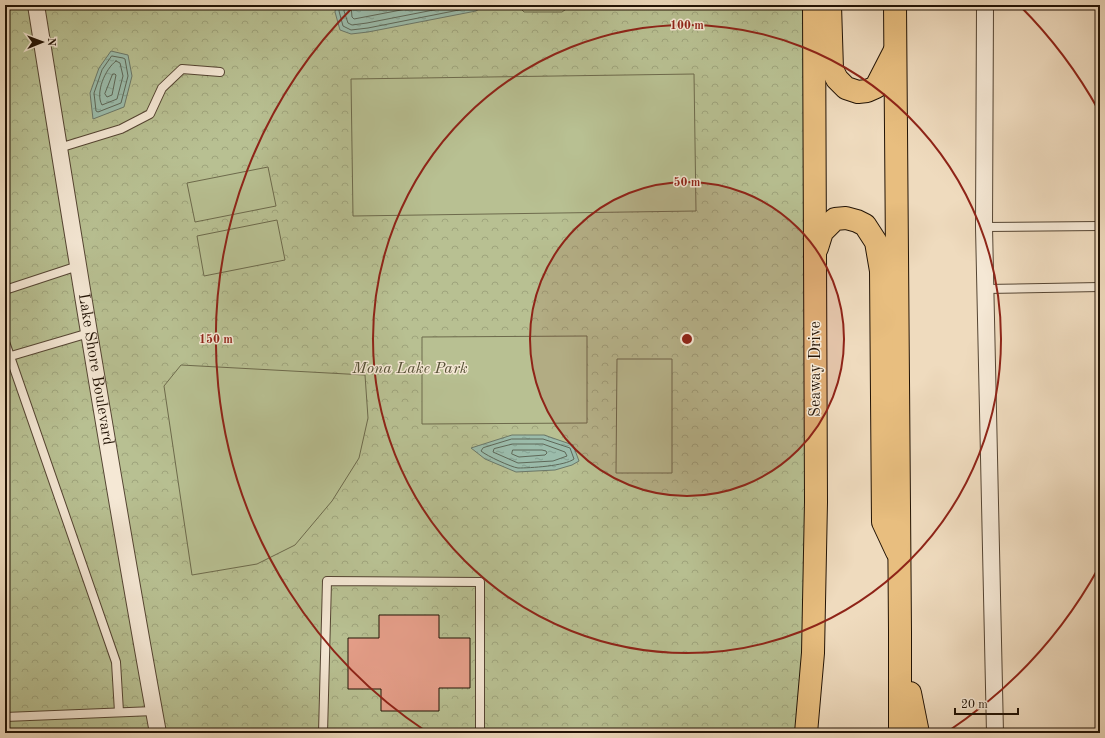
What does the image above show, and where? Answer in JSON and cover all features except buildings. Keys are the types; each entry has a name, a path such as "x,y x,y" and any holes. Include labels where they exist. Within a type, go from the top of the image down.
{"highway":[{"name":"Seaway Drive","path":"806,733 813,645 816,502 814,5"},
{"path":"830,5 832,69 837,79 846,88 858,92 867,91 876,87 895,50"},
{"path":"895,5 900,558 900,733"},
{"path":"816,251 822,232 835,219 851,219 865,225 876,242 881,271 883,522 900,558"},
{"path":"900,632 913,714 918,733"}],"street":[{"name":"Lake Shore Boulevard","path":"36,5 89,333 158,733"},
{"path":"985,5 984,227 995,733"}],"lane":[{"path":"59,148 121,129 150,114 162,88 182,69 220,72"},
{"path":"984,227 1100,226"},
{"path":"5,290 78,266"},
{"path":"985,289 1100,287"},
{"path":"11,356 89,333"},
{"path":"5,342 116,662 119,712"},
{"path":"323,733 327,581 480,582 480,733"},
{"path":"5,717 154,711"}],"green space":[{"name":"Mona Lake Park","path":"5,5 814,5 806,733 5,733"},
{"path":"517,5 572,5 562,12 524,12"},
{"path":"694,74 696,211 353,216 351,79"},
{"path":"268,167 276,206 195,222 187,183"},
{"path":"277,220 285,260 204,276 197,236"},
{"path":"587,336 587,423 422,424 422,337"},
{"path":"617,359 672,359 672,473 616,473"},
{"path":"181,365 365,375 368,418 359,458 332,501 295,545 257,564 192,575 164,386"}],"water":[{"path":"336,5 485,5 476,11 351,34 340,30 335,12"},
{"path":"111,51 128,55 132,76 124,107 93,119 90,93 99,68"},
{"path":"512,435 544,435 573,445 579,461 572,465 555,470 516,472 485,459 471,448"}]}
